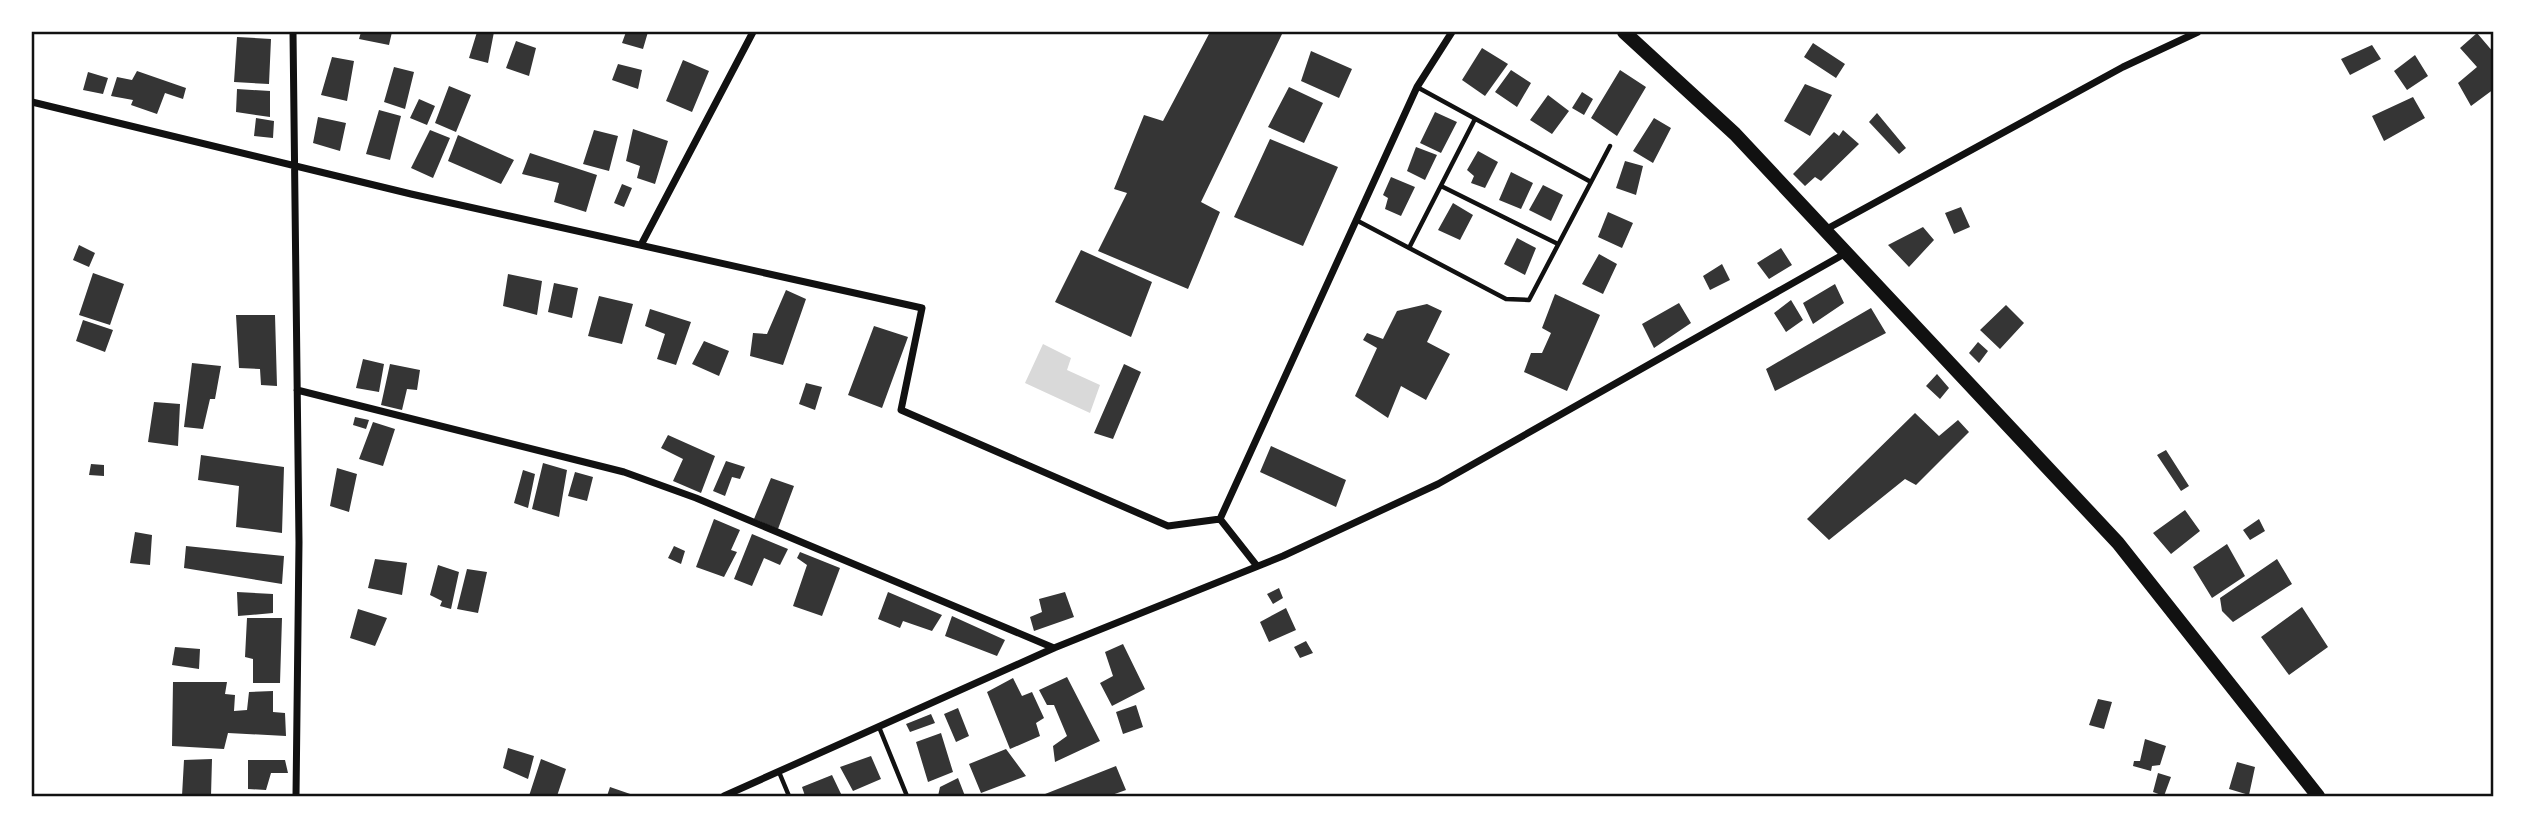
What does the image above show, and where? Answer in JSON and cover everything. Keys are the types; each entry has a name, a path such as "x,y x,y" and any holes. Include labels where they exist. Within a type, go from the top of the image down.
{"highway":[{"path":"1624,32 1735,134 2118,543 2318,796"}],"street":[{"path":"293,32 297,390 296,796"},
{"path":"641,245 754,32"},
{"path":"1220,519 1417,87 1452,32"},
{"path":"1825,230 2123,67 2198,32"},
{"path":"32,102 922,308 901,410 1168,526 1220,519"},
{"path":"724,796 1054,648 1256,566 1438,484 1847,253"},
{"path":"297,390 624,472 696,498 1054,648"},
{"path":"1220,519 1256,566"}],"lane":[{"path":"1417,87 1591,182"},
{"path":"1409,248 1475,119"},
{"path":"1355,219 1506,299 1529,300 1610,146"},
{"path":"1441,186 1558,244"},
{"path":"879,727 907,796"},
{"path":"779,772 789,796"}],"shaded area":[{"path":"1043,344 1071,358 1067,370 1100,385 1090,413 1025,383"}],"building":[{"path":"361,32 392,32 389,45 359,39"},
{"path":"477,32 494,32 488,63 469,58"},
{"path":"626,32 648,32 643,49 622,43"},
{"path":"1210,32 1283,32 1201,202 1220,212 1188,289 1098,251 1127,193 1114,189 1144,115 1163,121"},
{"path":"2477,33 2494,53 2491,60 2494,89 2471,106 2458,83 2477,67 2460,48"},
{"path":"237,37 271,39 269,84 234,82"},
{"path":"516,41 536,48 529,76 506,68"},
{"path":"1813,43 1845,64 1836,78 1804,57"},
{"path":"2372,45 2381,59 2350,75 2341,59"},
{"path":"1482,48 1508,64 1485,96 1462,80"},
{"path":"1311,51 1352,69 1339,98 1301,81"},
{"path":"2415,55 2428,76 2407,90 2394,71"},
{"path":"332,57 354,61 347,101 321,95"},
{"path":"683,60 709,71 692,112 666,101"},
{"path":"618,64 642,70 638,89 612,80"},
{"path":"394,67 414,72 405,109 384,102"},
{"path":"1511,70 1531,83 1517,107 1495,92"},
{"path":"1620,70 1646,87 1617,136 1591,118"},
{"path":"137,71 186,88 183,99 165,93 157,114 131,105 133,100 111,96 117,77 132,80"},
{"path":"88,72 108,78 103,94 83,90"},
{"path":"1805,84 1832,95 1810,136 1784,121"},
{"path":"449,86 471,95 456,132 435,123"},
{"path":"1289,87 1323,103 1304,143 1268,127"},
{"path":"237,89 270,91 270,117 236,112"},
{"path":"1582,92 1593,99 1584,115 1572,108"},
{"path":"1548,95 1569,111 1552,134 1530,120"},
{"path":"2413,97 2425,118 2384,141 2372,116"},
{"path":"419,99 435,106 427,125 410,118"},
{"path":"379,110 401,116 390,160 366,154"},
{"path":"1435,112 1457,122 1441,153 1420,143"},
{"path":"1877,113 1906,148 1899,154 1869,122"},
{"path":"318,117 346,123 340,151 313,143"},
{"path":"256,118 274,121 273,138 254,136"},
{"path":"1654,118 1671,128 1653,163 1633,151"},
{"path":"633,129 668,141 655,184 637,178 640,166 626,161"},
{"path":"430,130 450,138 433,178 411,168"},
{"path":"594,130 618,136 609,171 583,164"},
{"path":"1843,130 1859,144 1821,181 1815,177 1805,186 1793,174 1834,132 1839,136"},
{"path":"458,135 514,160 501,184 448,161"},
{"path":"1270,139 1338,167 1303,246 1234,217"},
{"path":"1416,147 1437,155 1425,180 1407,171"},
{"path":"1478,151 1498,162 1485,188 1471,183 1474,176 1467,170"},
{"path":"530,153 597,175 586,212 554,202 559,183 522,174"},
{"path":"1625,161 1643,166 1636,195 1616,188"},
{"path":"1511,172 1533,183 1521,209 1499,200"},
{"path":"1391,177 1415,187 1401,216 1385,209 1388,198 1383,195"},
{"path":"622,184 632,188 624,207 614,203"},
{"path":"1543,185 1563,195 1551,221 1529,210"},
{"path":"1453,203 1473,215 1460,240 1438,230"},
{"path":"1961,207 1970,227 1954,234 1945,213"},
{"path":"1608,212 1633,223 1622,248 1598,237"},
{"path":"1923,227 1934,240 1909,267 1888,245"},
{"path":"1517,238 1536,248 1525,275 1504,264"},
{"path":"79,245 95,253 89,267 73,260"},
{"path":"1781,248 1792,265 1769,279 1757,263"},
{"path":"1081,250 1152,282 1131,337 1055,302"},
{"path":"1599,254 1617,264 1603,294 1582,284"},
{"path":"1722,264 1730,280 1710,290 1703,276"},
{"path":"93,273 124,284 110,325 79,315"},
{"path":"508,274 542,281 537,315 503,306"},
{"path":"554,283 578,288 572,318 548,312"},
{"path":"1835,284 1844,303 1813,324 1803,303"},
{"path":"786,290 806,299 783,365 750,356 753,333 767,334"},
{"path":"1555,294 1600,315 1567,391 1524,372 1531,353 1542,353 1551,333 1542,328"},
{"path":"599,296 633,304 622,344 588,336"},
{"path":"1791,300 1803,320 1786,332 1774,313"},
{"path":"1679,303 1691,323 1654,348 1642,324"},
{"path":"1427,304 1442,311 1427,342 1450,354 1426,400 1401,386 1388,418 1355,396 1377,348 1363,340 1367,333 1383,339 1397,311"},
{"path":"2006,305 2024,323 2000,349 1980,330"},
{"path":"1871,308 1886,333 1775,391 1766,369"},
{"path":"650,309 691,322 676,365 657,359 665,334 645,326"},
{"path":"236,315 275,315 277,386 261,385 260,369 239,368"},
{"path":"83,320 113,330 105,352 76,341"},
{"path":"874,326 908,337 882,408 848,395"},
{"path":"704,341 729,351 719,376 692,364"},
{"path":"1978,342 1988,351 1979,363 1969,353"},
{"path":"363,359 384,364 379,392 356,388"},
{"path":"192,363 221,366 215,399 210,399 203,429 184,427"},
{"path":"390,364 420,370 417,390 407,389 402,410 381,405"},
{"path":"1124,364 1141,372 1113,439 1094,433"},
{"path":"1937,374 1949,388 1940,399 1926,386"},
{"path":"806,383 822,387 815,410 799,404"},
{"path":"154,402 180,404 178,446 148,442"},
{"path":"1915,413 1939,436 1958,420 1969,432 1916,485 1905,479 1829,540 1807,519"},
{"path":"355,417 369,420 366,429 353,425"},
{"path":"373,422 395,429 383,466 359,459"},
{"path":"668,435 715,456 701,493 673,481 683,459 661,448"},
{"path":"1271,446 1346,480 1336,507 1260,472"},
{"path":"2166,450 2189,486 2181,491 2157,455"},
{"path":"201,455 284,467 282,533 236,527 239,486 198,480"},
{"path":"726,461 745,467 740,479 732,477 725,496 713,491"},
{"path":"543,463 567,470 559,517 532,509"},
{"path":"91,464 104,465 104,476 89,475"},
{"path":"337,468 357,474 349,512 330,506"},
{"path":"523,470 535,474 528,508 514,503"},
{"path":"575,472 593,477 587,501 568,496"},
{"path":"771,478 794,486 778,529 754,519"},
{"path":"2185,510 2200,531 2171,554 2153,533"},
{"path":"714,519 740,530 731,550 737,552 724,577 696,567"},
{"path":"2259,519 2265,531 2250,540 2243,530"},
{"path":"135,532 152,535 150,565 130,563"},
{"path":"752,534 788,549 780,565 764,558 752,586 734,579"},
{"path":"2227,544 2245,576 2212,598 2193,567"},
{"path":"186,546 284,556 282,584 184,568"},
{"path":"674,546 685,551 681,564 668,558"},
{"path":"800,552 840,568 822,616 793,606 807,565 797,558"},
{"path":"375,559 407,563 402,595 368,588"},
{"path":"2277,559 2292,584 2233,622 2222,611 2220,598"},
{"path":"438,565 459,572 451,609 440,606 442,601 430,595"},
{"path":"467,569 487,572 478,613 457,609"},
{"path":"1279,588 1283,598 1273,604 1267,594"},
{"path":"237,592 273,594 273,613 238,616"},
{"path":"888,592 942,615 932,631 903,621 900,628 878,619"},
{"path":"1065,592 1074,617 1034,631 1030,617 1042,612 1039,599"},
{"path":"2302,607 2328,647 2289,675 2261,637"},
{"path":"1286,608 1296,630 1269,642 1260,622"},
{"path":"358,609 387,618 375,646 350,638"},
{"path":"952,616 1005,640 997,656 945,636"},
{"path":"247,618 282,618 280,683 253,683 253,659 245,657"},
{"path":"1306,641 1313,653 1300,658 1294,647"},
{"path":"1123,644 1145,689 1112,706 1100,683 1113,676 1105,652"},
{"path":"175,647 200,649 199,669 172,665"},
{"path":"1067,677 1100,741 1055,762 1053,746 1067,736 1054,705 1047,705 1039,690"},
{"path":"1013,678 1022,696 1032,692 1044,718 1036,723 1040,736 1010,749 987,692"},
{"path":"173,682 227,682 225,694 235,695 234,711 247,710 249,692 273,691 273,712 285,713 286,736 228,733 224,749 172,746"},
{"path":"2098,699 2112,702 2104,729 2089,725"},
{"path":"1136,705 1143,727 1123,734 1116,712"},
{"path":"958,708 969,736 956,742 944,714"},
{"path":"931,714 935,723 910,732 906,724"},
{"path":"941,733 953,772 928,782 916,742"},
{"path":"2145,739 2166,746 2160,765 2152,766 2151,771 2133,766 2134,761 2140,761"},
{"path":"508,748 534,756 528,779 503,768"},
{"path":"1006,749 1026,776 981,793 969,764"},
{"path":"871,756 881,779 853,791 840,767"},
{"path":"212,759 211,796 182,796 184,760"},
{"path":"541,759 566,769 557,796 529,796"},
{"path":"248,760 285,760 288,773 271,773 266,790 248,789"},
{"path":"2237,762 2255,767 2249,795 2229,789"},
{"path":"1116,766 1126,790 1109,796 1040,796"},
{"path":"2158,773 2171,777 2164,796 2153,792"},
{"path":"832,775 842,796 805,796 802,787"},
{"path":"958,778 965,796 938,796 940,787"},
{"path":"610,787 636,796 607,796"}]}
